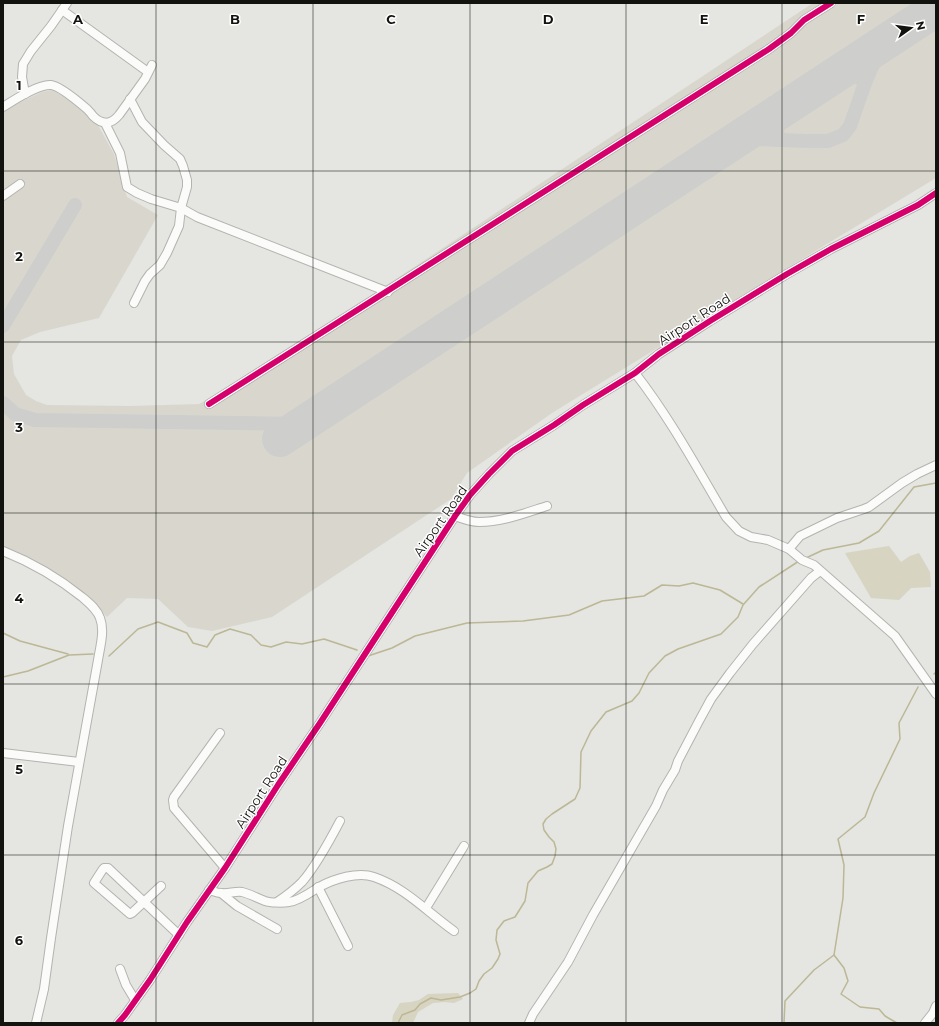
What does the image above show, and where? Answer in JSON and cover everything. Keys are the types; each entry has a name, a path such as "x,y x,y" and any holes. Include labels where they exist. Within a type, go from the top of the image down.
{"street":[{"path":"209,404 388,292 769,49 791,33 804,20 831,3"},
{"path":"3,106 41,87 52,85 65,92 89,110 94,117 101,122 110,123 116,119 145,79 150,69 65,7 31,51 23,64 22,77 25,94"},
{"path":"130,99 142,122 180,159 184,166 187,180 179,226 167,253 160,264 145,281 134,303"},
{"path":"105,123 120,153 128,187 137,194 181,208 198,217 388,292"},
{"path":"3,196 20,184"},
{"name":"Airport Road","path":"118,1023 150,980 225,868 454,516 489,474 512,451 635,373 659,354 786,274 935,196"},
{"path":"635,373 666,417 726,517 734,526 739,531 751,537 768,540 789,549 802,560 814,565 895,636 936,694"},
{"path":"789,549 800,536 837,518 869,507 898,485 917,474 936,466"},
{"path":"454,516 479,522 504,519 547,506"},
{"path":"3,551 40,568 71,588 94,607 100,616 102,628 44,989 36,1023"},
{"path":"529,1023 533,1014 568,962 593,915 656,806 704,710 753,644 811,578 820,571"},
{"path":"220,733 173,800 174,808 225,868"},
{"path":"3,753 80,762"},
{"path":"277,902 291,892 309,874 340,821"},
{"path":"426,908 464,846"},
{"path":"160,886 144,902 132,914 130,914 94,883 103,869 108,868 144,902 179,935"},
{"path":"209,890 221,893 240,892 250,894 269,902 292,901 346,876 370,876 395,886 412,896 454,931"},
{"path":"318,888 331,910 348,946"},
{"path":"221,893 238,906 277,929"},
{"path":"120,969 126,985 135,1000"},
{"path":"925,1023 933,1013 936,1006"}],"shaded area":[{"path":"813,3 936,3 936,178 552,413 467,473 451,499 272,617 212,631 188,627 158,599 127,598 107,617 83,593 3,547 3,112 12,106 42,92 52,90 74,102 99,127 114,154 127,197 158,215 99,318 40,332 21,340 12,356 14,374 26,395 47,405 130,406 199,404 242,381"},
{"path":"889,546 901,562 910,556 919,553 930,572 931,587 911,588 899,600 871,598 845,553"},
{"path":"458,993 463,999 454,1003 433,1003 418,1012 413,1023 392,1023 393,1015 400,1003 419,1000 428,994"}],"waterway":[{"path":"806,558 823,550 859,543 879,531 914,487 936,483"},
{"path":"398,1023 402,1015 415,1010 420,1004 431,998 441,1000 460,997 470,993 476,989 484,974 492,968 500,954 496,940 497,930 504,921 515,917 525,901 528,883 538,871 552,864 556,849 554,842 544,830 543,824 552,814 575,799 580,788 581,752 591,731 606,712 632,701 639,693 649,673 665,656 678,649 721,634 738,617 743,605 759,587 799,561"},
{"path":"368,656 392,648 415,636 467,623 523,621 569,615 602,601 644,596 662,585 679,586 693,583 720,590 743,604"},
{"path":"109,656 138,629 158,622 187,633 193,643 207,647 215,635 230,629 251,635 261,645 271,647 286,642 302,644 324,639 357,650"},
{"path":"3,633 20,641 68,654"},
{"path":"3,677 28,671 69,655 93,654"},
{"path":"784,1023 785,1001 814,970 834,955 843,898 844,865 838,839 865,817 874,793 900,739 899,723 918,687"},
{"path":"834,955 844,968 848,981 841,994 860,1007 879,1009 885,1016 897,1023"}],"taxiway":[{"path":"731,143 741,140 757,139 828,141 843,135 850,126 865,83 875,60 888,40"},
{"path":"839,72 854,74 865,83"},
{"path":"780,140 776,123 784,108"},
{"path":"3,326 75,205"},
{"path":"3,403 15,414 35,420 302,424"}],"runway":[{"path":"280,439 936,9"}],"cycle path":[{"path":"209,404 769,49 791,33 804,20 831,3"},
{"path":"118,1023 150,980 187,922 225,868 455,516 470,495 489,474 512,451 635,373 659,354 710,321 831,249 918,205 936,193"}]}
